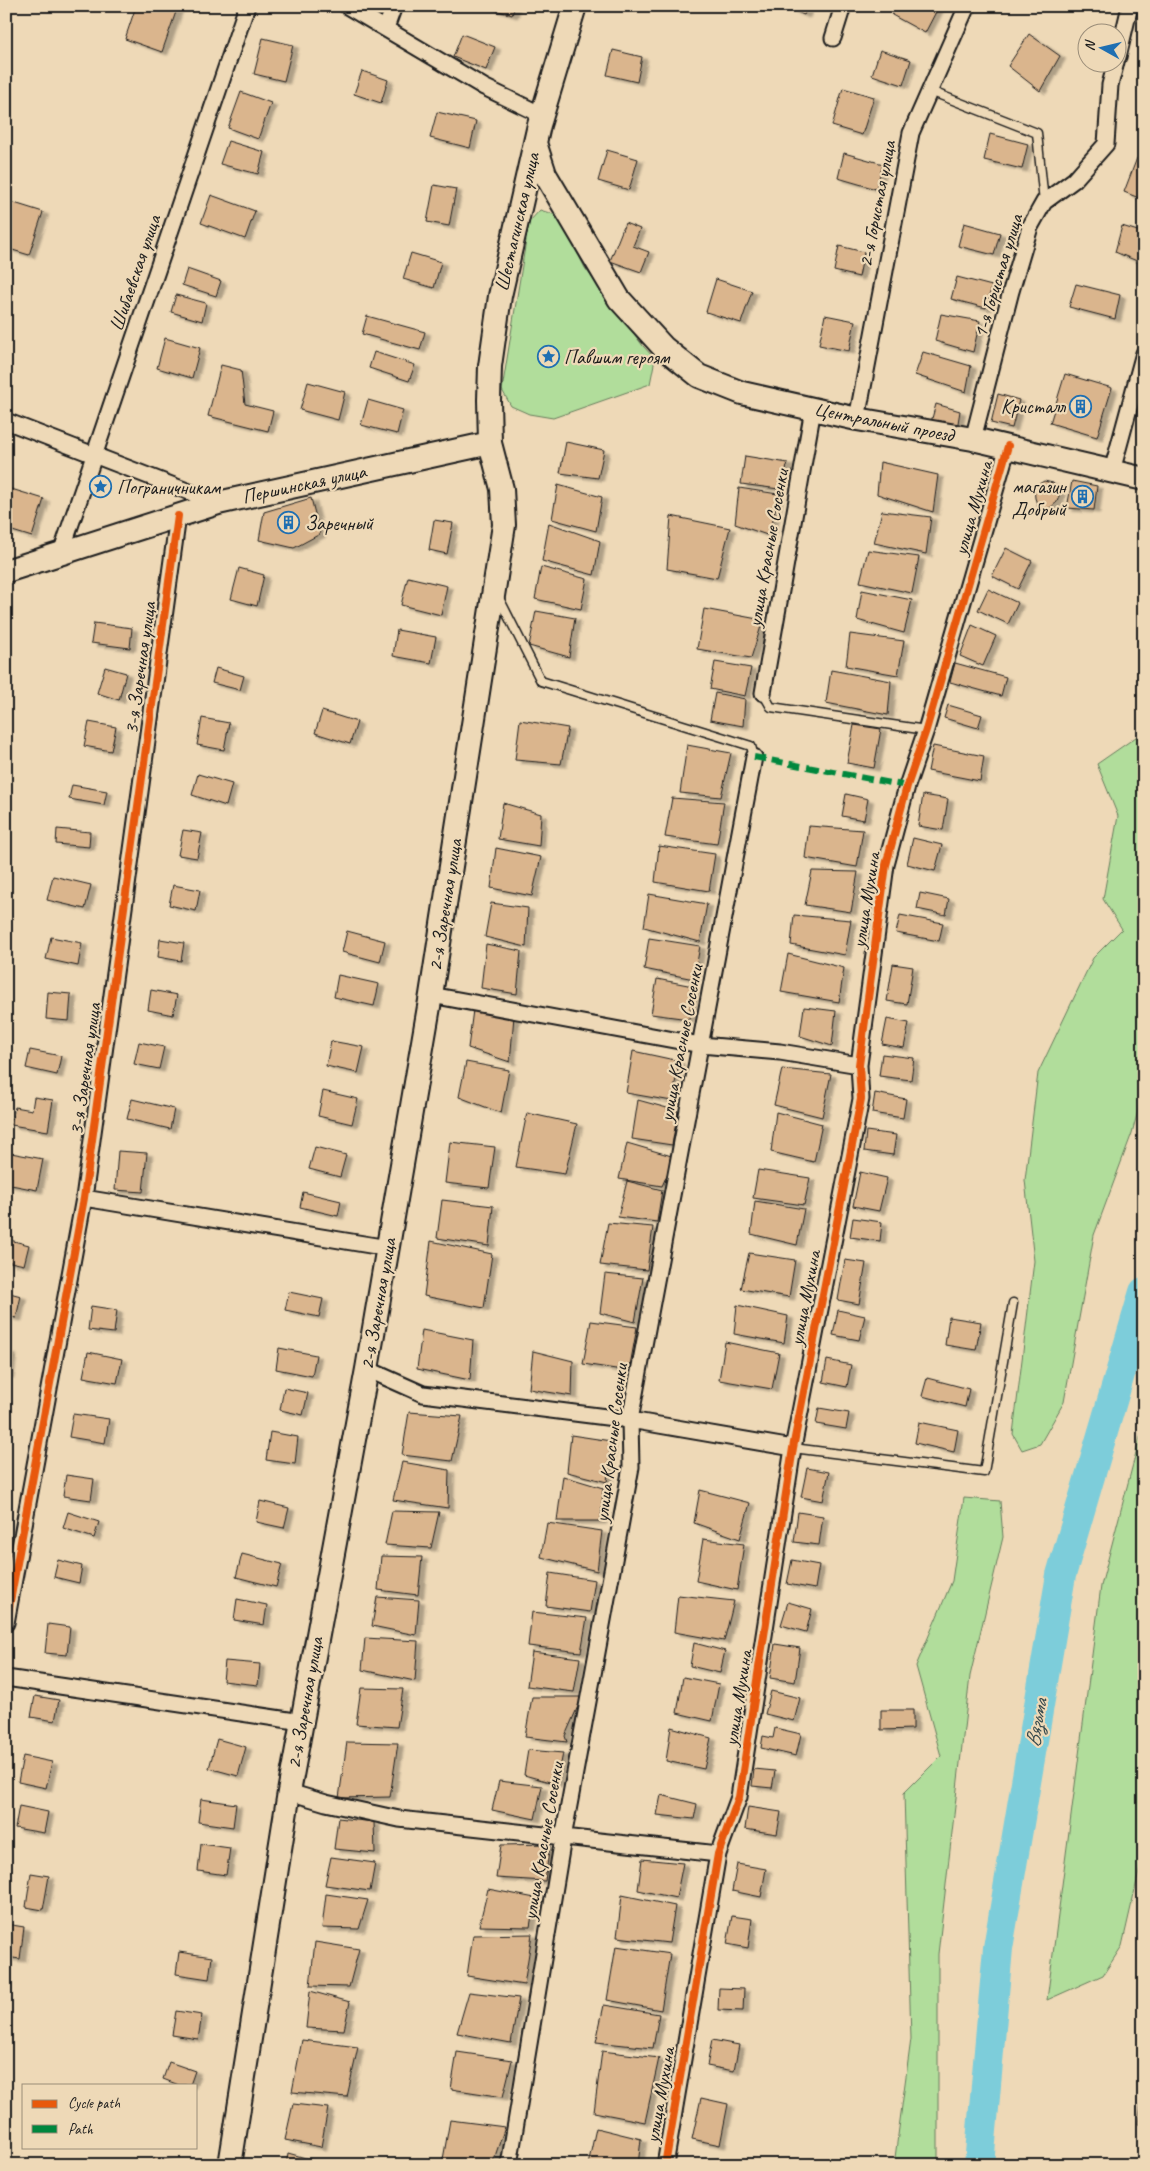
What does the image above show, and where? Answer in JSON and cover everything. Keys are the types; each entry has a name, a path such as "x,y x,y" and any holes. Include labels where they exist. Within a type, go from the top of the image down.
{"main road":[{"name":"Шестагинская улица","path":"490,443 489,400 491,358 500,296 535,142 575,6"},
{"name":"Центральный проезд","path":"535,142 545,174 619,299 663,347 699,376 742,393 857,419 1008,446 1144,478"},
{"path":"522,200 541,200 566,211"},
{"name":"Першинская улица","path":"6,571 218,502 490,443"},
{"name":"2-я Заречная улица","path":"230,2165 289,1792 367,1369 431,995 495,589 504,525 502,489 490,443"}],"street":[{"name":"Шибаевская улица","path":"61,553 246,6"},
{"path":"347,6 484,88 542,115"},
{"path":"386,28 394,6"},
{"path":"833,38 844,6"},
{"name":"2-я Гористая улица","path":"857,419 911,133 968,6"},
{"path":"1126,22 1130,6"},
{"name":"1-я Гористая улица","path":"973,439 1010,291 1030,227 1044,202 1074,180 1106,144 1110,85 1113,72"},
{"path":"1112,471 1144,353"},
{"name":"улица Красные Сосенки","path":"763,693 812,409"},
{"path":"6,421 218,502"},
{"name":"улица Мухина","path":"665,2165 718,1854 739,1797 793,1448 861,1099 859,1065 886,865 907,786 926,730 1008,446"},
{"name":"3-я Заречная улица","path":"6,1623 84,1198 178,516"},
{"name":"улица Красные Сосенки","path":"509,2165 563,1838 632,1468 630,1420 754,757"},
{"path":"431,995 701,1045 780,1052 859,1065"},
{"path":"84,1198 388,1248"},
{"path":"367,1369 423,1394 630,1420 793,1448"},
{"path":"6,1678 302,1722"},
{"path":"289,1792 326,1804 399,1820 718,1854"}],"lane":[{"path":"930,91 1037,133 1044,202"},
{"path":"495,589 541,680 751,746 754,757"},
{"path":"763,693 772,707 926,730"},
{"path":"793,1448 984,1472 1013,1303"}],"green space":[{"path":"540,210 559,216 585,268 643,346 655,359 650,384 553,418 529,414 511,406 502,390 529,222"},
{"path":"1136,737 1144,737 1144,1089 1132,1133 1094,1235 1064,1402 1040,1444 1022,1450 1013,1434 1034,1261 1025,1180 1038,1073 1093,958 1122,929 1103,899 1118,816 1097,764"},
{"path":"1144,1422 1144,1850 1122,1946 1103,1975 1047,2000 1101,1586"},
{"path":"964,1498 1000,1501 1003,1537 970,1676 938,1954 938,2165 894,2165 911,2039 904,1793 941,1756 916,1666 952,1581"}],"building":[{"path":"136,6 178,6 162,52 125,39"},
{"path":"492,6 515,6 512,15 492,9"},
{"path":"783,6 808,6 804,15"},
{"path":"896,6 935,6 938,8 925,33 892,15"},
{"path":"462,34 495,47 486,70 453,57"},
{"path":"1029,34 1060,56 1040,91 1008,66"},
{"path":"263,38 293,45 284,81 254,74"},
{"path":"613,50 642,57 637,82 607,75"},
{"path":"880,50 911,60 903,85 872,75"},
{"path":"362,71 388,80 381,103 354,94"},
{"path":"843,88 874,97 862,135 832,126"},
{"path":"241,92 271,103 258,139 228,128"},
{"path":"437,112 476,121 470,148 430,138"},
{"path":"990,134 1028,144 1022,169 984,160"},
{"path":"228,141 264,152 258,174 220,164"},
{"path":"607,150 638,159 629,190 598,181"},
{"path":"844,153 883,164 876,189 838,178"},
{"path":"1137,158 1144,162 1144,200 1124,192"},
{"path":"434,185 456,189 449,226 427,222"},
{"path":"211,195 255,211 245,239 201,223"},
{"path":"11,202 43,212 29,255 6,248 6,217"},
{"path":"625,223 640,229 633,246 649,252 641,272 610,261"},
{"path":"964,223 1000,233 994,255 958,246"},
{"path":"1122,226 1144,233 1144,243 1137,261 1115,252"},
{"path":"839,246 864,252 859,277 834,271"},
{"path":"411,253 441,262 434,288 403,279"},
{"path":"187,269 221,281 216,296 182,285"},
{"path":"957,277 992,286 986,308 951,299"},
{"path":"716,279 752,291 741,323 706,312"},
{"path":"1076,284 1120,295 1115,319 1069,307"},
{"path":"176,295 206,303 202,321 171,312"},
{"path":"941,314 980,321 973,352 935,341"},
{"path":"825,315 855,321 849,351 819,345"},
{"path":"367,316 425,332 420,350 362,334"},
{"path":"165,338 200,348 192,378 157,368"},
{"path":"374,352 415,365 409,381 369,368"},
{"path":"923,352 971,366 966,392 915,375"},
{"path":"221,365 241,370 245,404 273,411 268,431 208,416"},
{"name":"Кристалл","path":"1065,374 1112,388 1097,437 1050,423"},
{"path":"308,382 345,392 338,420 300,410"},
{"path":"998,394 1019,400 1012,428 991,423"},
{"path":"368,400 403,410 397,434 361,425"},
{"path":"936,404 960,411 957,429 931,422"},
{"path":"566,442 604,450 598,478 560,473"},
{"path":"745,456 788,463 779,489 741,484"},
{"path":"880,462 938,475 933,512 877,494"},
{"path":"1044,481 1053,483 1060,493 1057,502 1050,508 1039,510 1034,487"},
{"name":"магазин Добрый","path":"1072,481 1097,486 1094,510 1067,508"},
{"path":"558,485 602,497 596,531 552,519"},
{"path":"8,488 44,499 32,537 6,529"},
{"path":"739,488 778,494 770,536 735,524"},
{"name":"Заречный","path":"311,498 320,534 294,548 259,540 264,512"},
{"path":"882,511 931,517 926,554 874,543"},
{"path":"671,516 730,528 717,578 667,569"},
{"path":"434,520 453,523 447,554 429,550"},
{"path":"549,523 600,541 594,575 542,561"},
{"path":"1006,548 1032,561 1018,589 992,576"},
{"path":"868,550 919,557 912,593 860,582"},
{"path":"541,567 587,579 581,609 535,599"},
{"path":"239,568 264,575 257,606 231,599"},
{"path":"408,577 447,586 441,615 401,605"},
{"path":"988,589 1018,603 1008,624 978,610"},
{"path":"862,590 912,600 904,633 857,620"},
{"path":"704,609 763,620 751,658 697,649"},
{"path":"536,611 575,618 569,657 529,646"},
{"path":"94,623 132,628 130,648 91,643"},
{"path":"972,625 996,636 983,666 960,656"},
{"path":"397,630 436,637 431,663 393,656"},
{"path":"850,634 904,641 898,675 846,666"},
{"path":"715,662 751,668 745,696 710,689"},
{"path":"955,663 1006,677 1001,696 950,682"},
{"path":"105,667 126,673 119,700 97,693"},
{"path":"216,668 244,676 240,690 212,683"},
{"path":"831,670 891,681 888,715 826,703"},
{"path":"715,693 745,699 743,726 710,720"},
{"path":"948,705 982,715 978,728 944,718"},
{"path":"322,711 357,722 350,744 315,733"},
{"path":"202,718 229,723 224,750 197,745"},
{"path":"520,720 568,728 561,764 515,760"},
{"path":"89,722 116,727 111,751 84,746"},
{"path":"854,725 881,729 874,768 847,763"},
{"path":"687,745 731,753 721,797 680,793"},
{"path":"933,746 984,756 980,781 928,771"},
{"path":"198,774 232,784 226,806 192,795"},
{"path":"72,785 107,791 104,805 69,799"},
{"path":"846,794 868,799 864,820 842,816"},
{"path":"923,795 948,799 943,830 918,826"},
{"path":"672,798 724,802 717,844 665,837"},
{"path":"503,803 541,814 539,846 498,839"},
{"path":"809,826 863,830 857,867 805,858"},
{"path":"57,829 90,832 89,847 56,844"},
{"path":"183,830 202,833 197,858 178,855"},
{"path":"913,838 942,845 935,871 907,864"},
{"path":"659,846 715,854 709,891 655,882"},
{"path":"496,848 541,857 532,896 491,888"},
{"path":"812,871 858,872 851,912 805,905"},
{"path":"53,876 91,885 85,909 47,900"},
{"path":"173,885 200,890 196,911 169,905"},
{"path":"920,893 949,899 946,915 917,909"},
{"path":"649,894 707,904 700,942 644,927"},
{"path":"491,903 528,908 526,947 485,937"},
{"path":"794,915 851,920 845,955 791,945"},
{"path":"900,915 943,923 939,941 896,933"},
{"path":"347,931 385,941 380,962 342,952"},
{"path":"51,937 82,943 78,966 46,959"},
{"path":"649,938 700,946 694,979 644,969"},
{"path":"160,939 184,943 181,961 158,957"},
{"path":"486,944 521,951 517,994 481,988"},
{"path":"788,954 844,968 839,1002 781,992"},
{"path":"893,964 913,967 907,1004 887,1001"},
{"path":"338,975 379,984 374,1006 334,997"},
{"path":"657,979 693,986 689,1019 651,1014"},
{"path":"151,990 177,995 173,1015 148,1010"},
{"path":"48,992 71,994 69,1021 46,1019"},
{"path":"804,1007 836,1011 832,1046 800,1036"},
{"path":"473,1010 514,1016 510,1062 468,1048"},
{"path":"887,1019 909,1023 904,1048 882,1044"},
{"path":"331,1041 364,1047 358,1073 326,1066"},
{"path":"139,1042 164,1047 159,1069 134,1064"},
{"path":"30,1050 61,1056 57,1075 26,1068"},
{"path":"633,1051 679,1061 672,1101 626,1093"},
{"path":"882,1054 914,1058 911,1080 879,1076"},
{"path":"466,1062 509,1070 501,1113 459,1097"},
{"path":"782,1069 831,1074 822,1117 774,1105"},
{"path":"323,1091 358,1099 352,1124 318,1116"},
{"path":"875,1093 906,1099 903,1118 872,1113"},
{"path":"34,1097 53,1100 48,1131 11,1125 15,1107 32,1110"},
{"path":"132,1099 174,1109 170,1129 127,1119"},
{"path":"638,1100 678,1111 672,1145 632,1139"},
{"path":"776,1112 822,1124 814,1162 771,1152"},
{"path":"527,1113 577,1124 565,1174 516,1167"},
{"path":"866,1131 896,1135 893,1155 864,1151"},
{"path":"450,1142 495,1147 489,1188 445,1183"},
{"path":"627,1143 675,1157 662,1186 619,1179"},
{"path":"315,1147 346,1155 340,1177 309,1169"},
{"path":"118,1151 147,1153 143,1192 115,1190"},
{"path":"11,1153 43,1159 37,1190 6,1184"},
{"path":"758,1170 810,1178 804,1205 753,1198"},
{"path":"860,1172 887,1178 879,1211 853,1206"},
{"path":"627,1181 662,1190 657,1222 618,1217"},
{"path":"303,1192 341,1201 338,1216 300,1207"},
{"path":"442,1200 493,1206 489,1246 437,1238"},
{"path":"755,1201 804,1209 797,1245 751,1234"},
{"path":"853,1218 882,1222 880,1241 850,1237"},
{"path":"608,1223 653,1227 647,1270 600,1265"},
{"path":"6,1239 29,1245 24,1265 6,1261"},
{"path":"431,1241 492,1254 484,1308 424,1296"},
{"path":"749,1253 795,1260 789,1297 741,1289"},
{"path":"845,1260 866,1263 859,1304 838,1300"},
{"path":"605,1274 643,1278 635,1322 600,1313"},
{"path":"6,1292 21,1296 16,1318 6,1316"},
{"path":"289,1292 323,1299 319,1317 285,1310"},
{"path":"737,1305 788,1316 784,1343 734,1334"},
{"path":"91,1306 117,1310 114,1333 88,1330"},
{"path":"838,1310 865,1316 859,1340 833,1335"},
{"path":"949,1317 981,1322 976,1350 945,1345"},
{"path":"591,1321 637,1327 629,1371 583,1364"},
{"path":"422,1330 473,1340 470,1380 417,1369"},
{"path":"725,1342 779,1353 772,1389 719,1380"},
{"path":"279,1348 316,1355 312,1376 276,1369"},
{"path":"6,1351 11,1352 8,1375 6,1375"},
{"path":"533,1351 573,1361 572,1396 529,1389"},
{"path":"88,1352 122,1359 117,1383 83,1377"},
{"path":"827,1360 851,1365 847,1387 823,1382"},
{"path":"927,1378 969,1389 965,1407 922,1396"},
{"path":"284,1388 308,1393 303,1415 280,1410"},
{"path":"819,1408 849,1413 846,1429 816,1424"},
{"path":"409,1412 462,1416 452,1461 402,1455"},
{"path":"73,1414 109,1419 105,1443 69,1437"},
{"path":"919,1422 958,1430 954,1452 915,1443"},
{"path":"270,1432 298,1437 295,1464 266,1460"},
{"path":"571,1435 611,1441 607,1482 567,1472"},
{"path":"402,1462 449,1470 448,1508 393,1500"},
{"path":"807,1468 829,1472 823,1501 801,1497"},
{"path":"66,1475 94,1479 91,1500 63,1496"},
{"path":"563,1476 603,1488 601,1521 557,1521"},
{"path":"700,1490 750,1503 740,1539 694,1523"},
{"path":"260,1501 289,1508 284,1528 256,1522"},
{"path":"392,1511 439,1512 431,1548 385,1545"},
{"path":"68,1512 99,1522 94,1538 63,1528"},
{"path":"798,1512 823,1516 819,1545 794,1542"},
{"path":"547,1523 602,1531 597,1571 541,1557"},
{"path":"703,1539 744,1544 737,1590 696,1581"},
{"path":"242,1554 282,1564 276,1587 236,1577"},
{"path":"381,1556 422,1557 418,1595 378,1590"},
{"path":"58,1560 82,1566 79,1583 54,1577"},
{"path":"792,1560 819,1565 815,1589 787,1584"},
{"path":"550,1573 595,1580 590,1612 546,1606"},
{"path":"678,1595 734,1601 724,1641 674,1632"},
{"path":"377,1597 419,1600 416,1635 372,1626"},
{"path":"237,1599 267,1605 264,1625 234,1620"},
{"path":"788,1602 812,1609 806,1632 781,1625"},
{"path":"532,1612 587,1618 581,1652 528,1646"},
{"path":"48,1624 70,1627 67,1655 45,1653"},
{"path":"365,1638 418,1641 415,1681 362,1670"},
{"path":"694,1643 725,1651 720,1673 690,1666"},
{"path":"775,1644 800,1648 795,1682 770,1678"},
{"path":"532,1652 580,1658 574,1692 527,1686"},
{"path":"225,1661 260,1664 258,1685 223,1681"},
{"path":"683,1677 719,1684 712,1721 677,1713"},
{"path":"361,1688 403,1689 397,1727 356,1724"},
{"path":"771,1691 800,1698 794,1721 765,1714"},
{"path":"35,1696 59,1700 55,1721 31,1717"},
{"path":"532,1697 582,1697 565,1736 567,1742 525,1737"},
{"path":"881,1710 913,1710 913,1729 881,1730"},
{"path":"671,1727 711,1738 704,1769 666,1761"},
{"path":"775,1728 801,1734 796,1756 761,1748 763,1736 773,1738"},
{"path":"217,1739 246,1747 238,1776 209,1768"},
{"path":"347,1742 398,1743 390,1797 339,1798"},
{"path":"528,1750 563,1753 557,1784 524,1775"},
{"path":"23,1756 52,1762 46,1788 18,1782"},
{"path":"754,1769 775,1771 772,1788 752,1786"},
{"path":"499,1781 542,1786 535,1819 492,1810"},
{"path":"661,1795 697,1804 694,1819 657,1815"},
{"path":"201,1799 236,1804 233,1827 198,1822"},
{"path":"19,1806 48,1812 44,1833 15,1828"},
{"path":"748,1807 781,1812 777,1834 745,1829"},
{"path":"338,1818 374,1822 375,1853 334,1849"},
{"path":"201,1844 230,1848 226,1875 198,1871"},
{"path":"550,1844 545,1881 496,1878 501,1845"},
{"path":"331,1857 375,1863 370,1891 325,1885"},
{"path":"642,1859 683,1863 676,1898 638,1890"},
{"path":"737,1864 766,1869 761,1897 732,1891"},
{"path":"31,1873 49,1876 43,1910 26,1907"},
{"path":"488,1889 535,1898 530,1927 479,1926"},
{"path":"326,1894 368,1900 359,1929 322,1928"},
{"path":"622,1895 675,1906 669,1943 617,1937"},
{"path":"732,1916 752,1919 748,1948 727,1944"},
{"path":"6,1924 24,1927 20,1959 6,1957"},
{"path":"532,1934 524,1985 467,1976 473,1935"},
{"path":"315,1942 359,1949 349,1987 310,1986"},
{"path":"616,1946 670,1954 661,2010 607,2000"},
{"path":"179,1952 212,1957 209,1979 176,1974"},
{"path":"719,1988 744,1989 743,2011 718,2010"},
{"path":"310,1991 350,2002 344,2030 306,2028"},
{"path":"469,1992 519,1998 511,2043 457,2033"},
{"path":"604,2005 659,2014 653,2048 596,2042"},
{"path":"176,2011 202,2015 198,2039 172,2035"},
{"path":"302,2040 358,2047 347,2097 292,2092"},
{"path":"712,2040 739,2045 734,2071 707,2066"},
{"path":"602,2051 659,2058 645,2122 594,2112"},
{"path":"457,2052 512,2060 503,2097 451,2089"},
{"path":"169,2062 195,2071 190,2084 176,2084 163,2079"},
{"path":"701,2098 728,2104 720,2145 692,2139"},
{"path":"1141,2102 1144,2102 1144,2125 1138,2124"},
{"path":"293,2104 328,2108 321,2147 285,2140"},
{"path":"450,2120 505,2127 492,2165 442,2165"},
{"path":"596,2128 641,2139 638,2165 588,2165"},
{"path":"288,2153 330,2165 286,2165"},
{"path":"154,2158 179,2162 178,2165 153,2165"}],"waterway":[{"name":"Вязьма","path":"979,2165 998,1948 1061,1575 1144,1292"}],"marked path":[{"path":"754,757 907,786"}],"cycle path":[{"path":"665,2165 718,1854 739,1797 793,1448 861,1099 859,1065 886,865 907,786 926,730 1008,446"},
{"path":"6,1623 84,1198 178,516"}],"place":[{"name":"Павшим героям","path":"548,357"},
{"name":"Кристалл","path":"1081,406"},
{"name":"Пограничникам","path":"101,487"},
{"name":"магазин Добрый","path":"1082,497"},
{"name":"Заречный","path":"289,523"}]}
